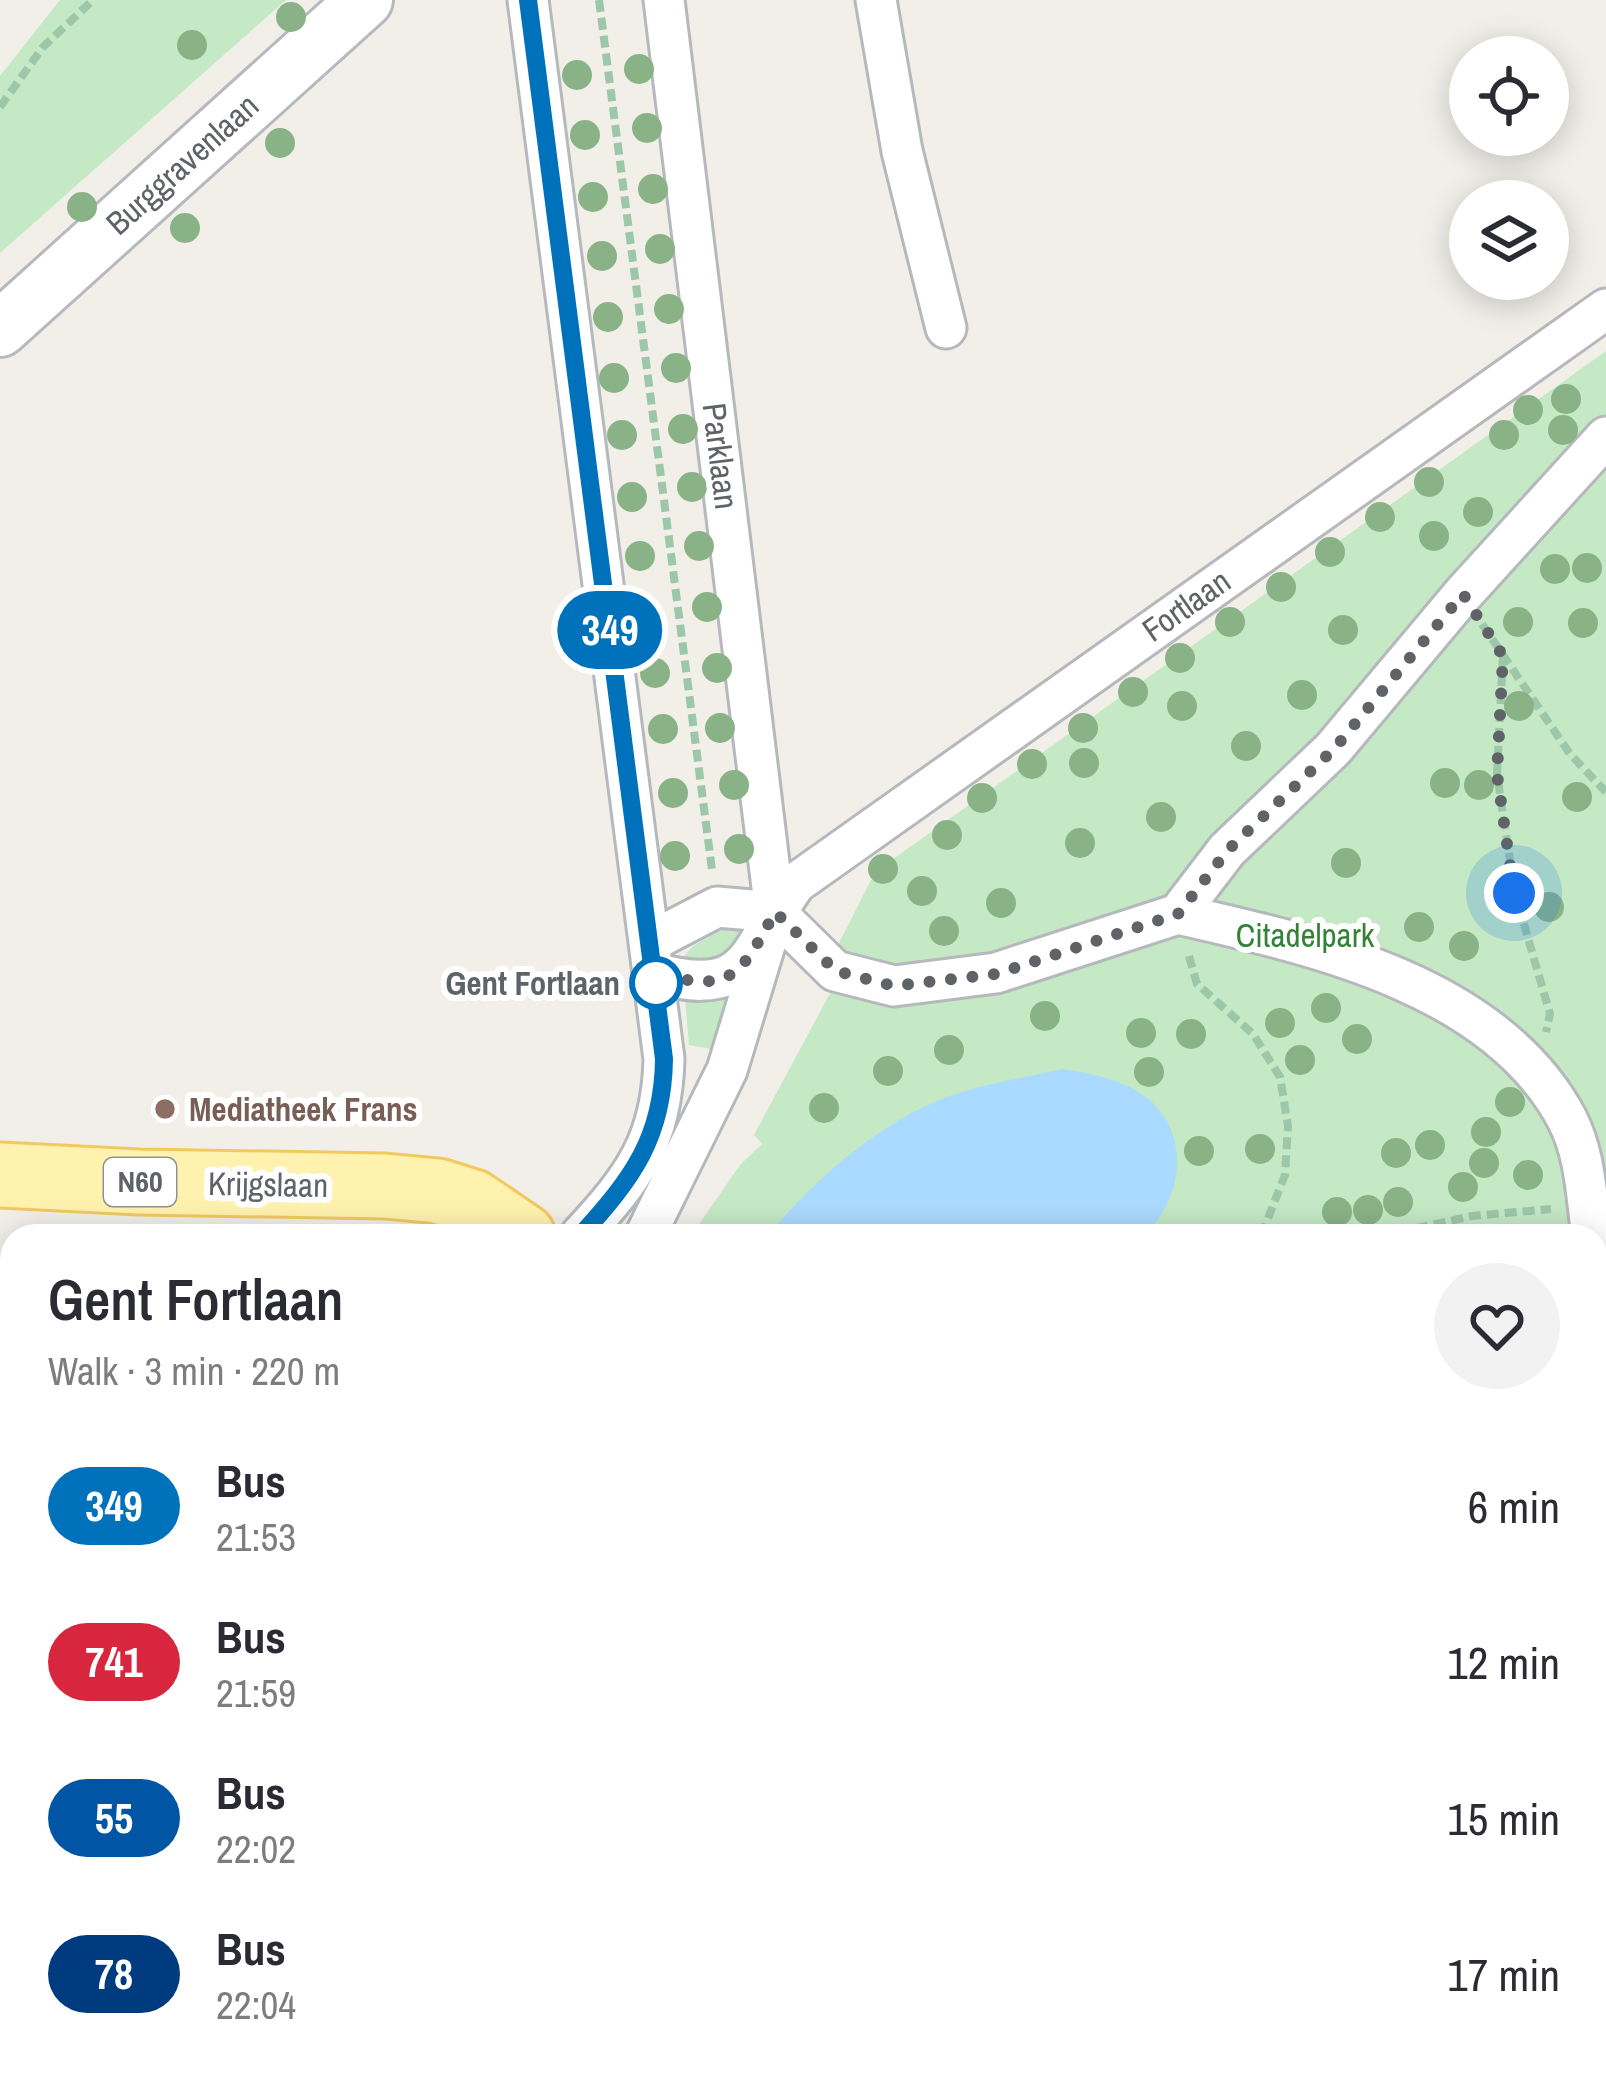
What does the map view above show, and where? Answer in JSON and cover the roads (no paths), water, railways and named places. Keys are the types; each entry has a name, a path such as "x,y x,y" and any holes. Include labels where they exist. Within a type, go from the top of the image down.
{"main road":[{"name":"Krijgslaan","path":"0,1174 438,1191 472,1202 505,1224"}],"street":[{"name":"Burggravenlaan","path":"0,329 365,0"},
{"path":"528,0 664,1059 664,1094 656,1127 619,1192 591,1224"},
{"name":"Parklaan","path":"651,1224 727,1070 775,912 664,0"},
{"path":"876,0 902,151 946,328"},
{"name":"Fortlaan","path":"775,912 796,883 859,836 1606,309"},
{"path":"1178,914 1228,850 1334,749 1463,594 1606,436"},
{"path":"652,957 717,907 775,912 836,971 894,986 996,974 1178,914 1279,937 1371,966 1451,1007 1516,1052 1567,1120 1584,1164 1590,1221"},
{"path":"652,957 686,981 716,981 743,969 775,912"}],"water":[{"path":"1061,1069 1127,1086 1154,1104 1174,1139 1177,1160 1169,1200 1154,1224 778,1224 828,1173 874,1136 925,1106"}],"place":[{"name":"Gent Fortlaan","path":"656,983"},
{"name":"Mediatheek Frans","path":"165,1109"}],"park label":[{"name":"Citadelpark","path":"1305,935"}]}
